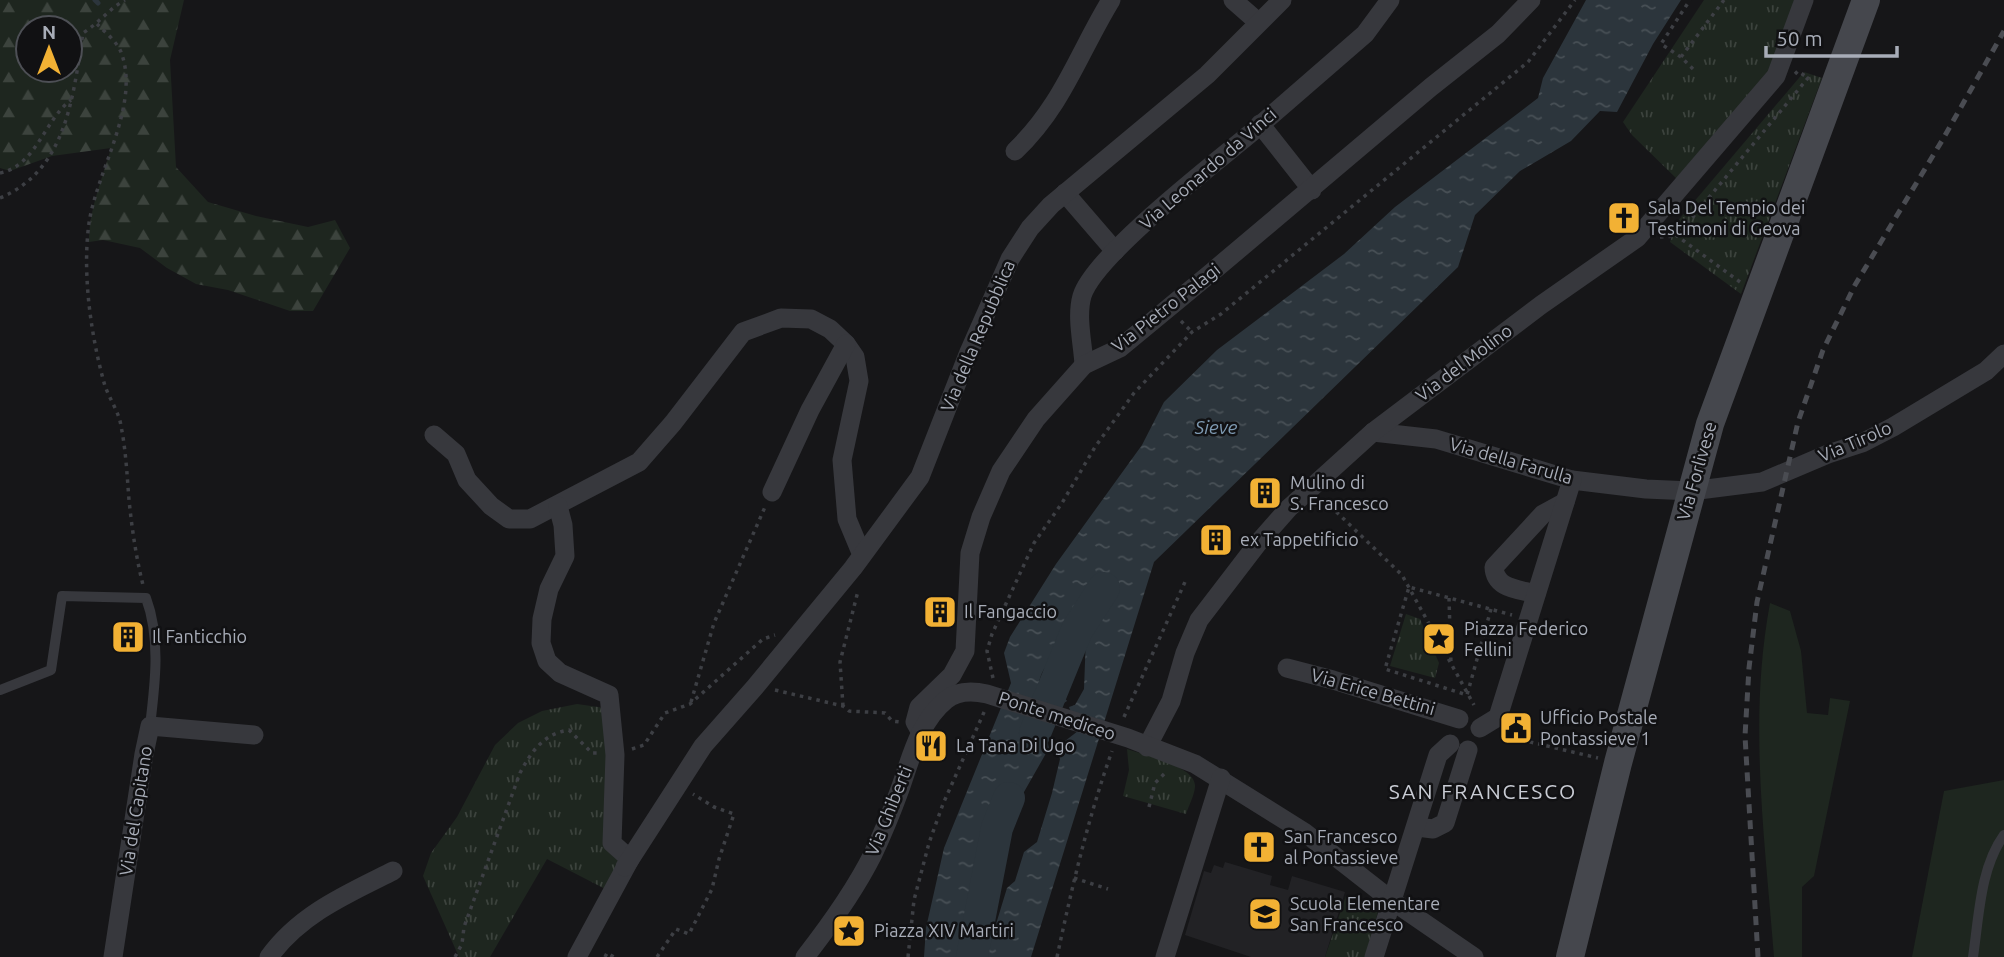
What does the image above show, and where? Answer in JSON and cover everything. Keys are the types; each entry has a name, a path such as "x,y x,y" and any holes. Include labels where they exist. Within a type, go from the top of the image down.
{"street":[{"path":"1015,151 1037,130 1071,77 1111,0"},
{"path":"1233,0 1258,22"},
{"name":"Via della Repubblica","path":"577,957 611,898 625,867 703,746 755,687 862,555 920,477 969,352 1010,259 1030,228 1065,193 1207,75 1282,0"},
{"name":"Via Leonardo da Vinci","path":"1084,365 1082,296 1091,279 1115,251 1365,34 1390,0"},
{"name":"Via Pietro Palagi","path":"918,727 919,707 952,676 965,651 970,554 981,517 1001,471 1036,419 1084,365 1120,348 1498,34 1531,0"},
{"name":"Via del Molino","path":"1147,747 1171,701 1185,653 1199,620 1258,543 1289,508 1373,432 1541,305 1637,238 1776,76 1804,0"},
{"name":"Via Forlivese","path":"1571,956 1618,763 1710,424 1866,0"},
{"path":"1261,124 1312,190"},
{"path":"1065,193 1115,251"},
{"path":"434,435 456,454 467,480 491,506 509,519 530,519 639,462 674,423 743,332 781,318 811,319 830,329 855,357 859,381 842,460 847,519 862,555"},
{"path":"772,492 810,410 846,344"},
{"name":"Via Tirolo","path":"1690,491 1762,482 1828,454 1862,443 1986,371 2004,355"},
{"name":"Via della Farulla","path":"1373,432 1436,439 1572,480 1690,491"},
{"name":"Via Erice Bettini","path":"1374,957 1438,755 1478,743 1480,728 1498,716 1572,480"},
{"path":"1536,594 1501,584 1495,577 1494,567 1544,514 1565,502"},
{"path":"558,506 563,525 565,555 549,589 542,619 541,643 547,661 561,673 609,695 615,755 612,843 630,859 625,867"},
{"name":"Via Erice Bettini","path":"1287,667 1458,719 1472,720 1480,728"},
{"name":"Via Ghiberti","path":"806,957 873,855 899,791 918,727 945,700 956,694 972,691 989,695"},
{"name":"Ponte mediceo","path":"989,695 1195,764 1221,778 1304,832 1391,900 1474,957"},
{"name":"Via Erice Bettini","path":"1458,719 1450,726 1448,738 1459,747"},
{"name":"Via del Capitano","path":"113,957 150,726 254,735"},
{"path":"1165,957 1221,778"},
{"path":"269,957 303,919 343,895 393,871"}],"lane":[{"path":"0,690 51,670 62,596 146,598 151,611 156,673 150,726"},
{"path":"1973,957 1991,857 2004,835"}],"path":[{"path":"0,198 19,190 52,156 73,99 83,33 97,24 115,5 125,0"},
{"path":"908,957 914,900 929,843 994,681 987,650 992,634 1034,543 1062,503 1095,447 1134,393 1192,331 1221,314 1528,62 1575,0"},
{"path":"1690,0 1661,44 1693,69"},
{"path":"1681,57 1724,0"},
{"path":"97,24 121,51 126,90 124,110 96,193 89,225 90,314 92,334 106,389 121,422 136,553 146,598"},
{"path":"1745,285 1677,236 1808,78 1834,86"},
{"path":"0,173 10,171 33,150 61,108 73,99"},
{"path":"691,705 714,623 772,492"},
{"path":"1316,492 1402,575 1474,705"},
{"path":"1057,957 1074,878 1098,788 1120,738 1130,699 1185,582"},
{"path":"844,706 841,662 860,585"},
{"path":"1409,587 1517,616"},
{"path":"1409,587 1385,669 1467,695"},
{"path":"1449,598 1451,666"},
{"path":"1467,695 1491,610"},
{"path":"455,957 462,944 464,927 520,772 532,749 557,732 569,730 592,752 615,755 644,745 665,713 691,705 763,639 778,634 793,640"},
{"path":"768,689 844,706 849,711 885,713 892,721 918,727"},
{"path":"1505,736 1579,754"},
{"path":"1149,807 1155,783 1170,768"},
{"path":"657,957 676,929 689,934 712,889 734,814 714,807 678,785"},
{"path":"1074,878 1108,889"},
{"path":"606,955 614,957"}],"shaded area":[{"name":"Scuola Elementare San Francesco","path":"1225,862 1272,876 1270,885 1288,890 1292,876 1345,892 1325,957 1251,957 1185,935 1204,871 1211,873 1214,865 1223,868"}],"green space":[{"path":"0,0 184,0 170,60 176,167 208,202 308,227 335,220 350,248 313,311 290,311 228,290 196,284 167,268 140,248 103,240 89,242 94,206 111,148 52,156 10,171 0,168"},
{"path":"1704,0 1802,0 1775,75 1680,182 1632,135 1623,122"},
{"path":"1804,72 1822,78 1741,294 1670,242 1676,223"},
{"path":"1770,603 1790,611 1801,651 1807,713 1828,715 1830,698 1850,701 1814,876 1802,887 1802,957 1774,957 1759,736 1763,647"},
{"path":"1406,614 1420,619 1439,663 1435,678 1390,666"},
{"path":"577,704 605,708 608,834 628,863 615,894 547,859 490,957 459,957 423,876 431,853 457,817 495,745 518,723 542,711"},
{"path":"1127,749 1168,762 1187,773 1195,787 1186,814 1123,796 1129,770"},
{"path":"2004,780 2004,957 1912,957 1944,791"},
{"path":"1346,896 1378,905 1379,908 1365,957 1325,957"}],"water":[{"name":"Sieve","path":"1586,0 1681,0 1653,44 1617,112 1600,111 1571,141 1520,171 1475,215 1458,267 1154,562 1031,957 986,957 1007,888 1015,881 1024,852 1037,842 1060,759 1056,748 1078,731 1069,707 1075,705 1084,689 1086,636 1090,623 1074,626 1065,632 1042,673 1038,693 1045,697 1061,692 1067,701 1041,717 1049,748 978,870 967,907 961,957 924,957 926,928 944,848 1011,683 1004,653 1010,637 1056,564 1142,445 1164,402 1217,350 1344,254 1395,207 1538,98 1543,78"}],"waterway":[{"path":"95,0 98,3"},
{"name":"Sieve","path":"1035,733 1077,630 1104,588"},
{"name":"Sieve","path":"972,957 997,828 1009,798"}],"railway":[{"path":"1758,957 1745,736 1749,668 1757,602 1798,422 1823,350 1855,285 2004,31"}],"place":[{"name":"Sala Del Tempio dei Testimoni di Geova","path":"1624,218"},
{"name":"Mulino di S. Francesco","path":"1265,493"},
{"name":"ex Tappetificio","path":"1216,540"},
{"name":"Il Fangaccio","path":"940,612"},
{"name":"Il Fanticchio","path":"128,637"},
{"name":"Piazza Federico Fellini","path":"1439,639"},
{"name":"Ufficio Postale Pontassieve 1","path":"1516,728"},
{"name":"La Tana Di Ugo","path":"931,746"},
{"name":"San Francesco al Pontassieve","path":"1259,847"},
{"name":"Scuola Elementare San Francesco","path":"1265,914"},
{"name":"Piazza XIV Martiri","path":"849,931"}],"district":[{"name":"SAN FRANCESCO","path":"1483,792"}]}
